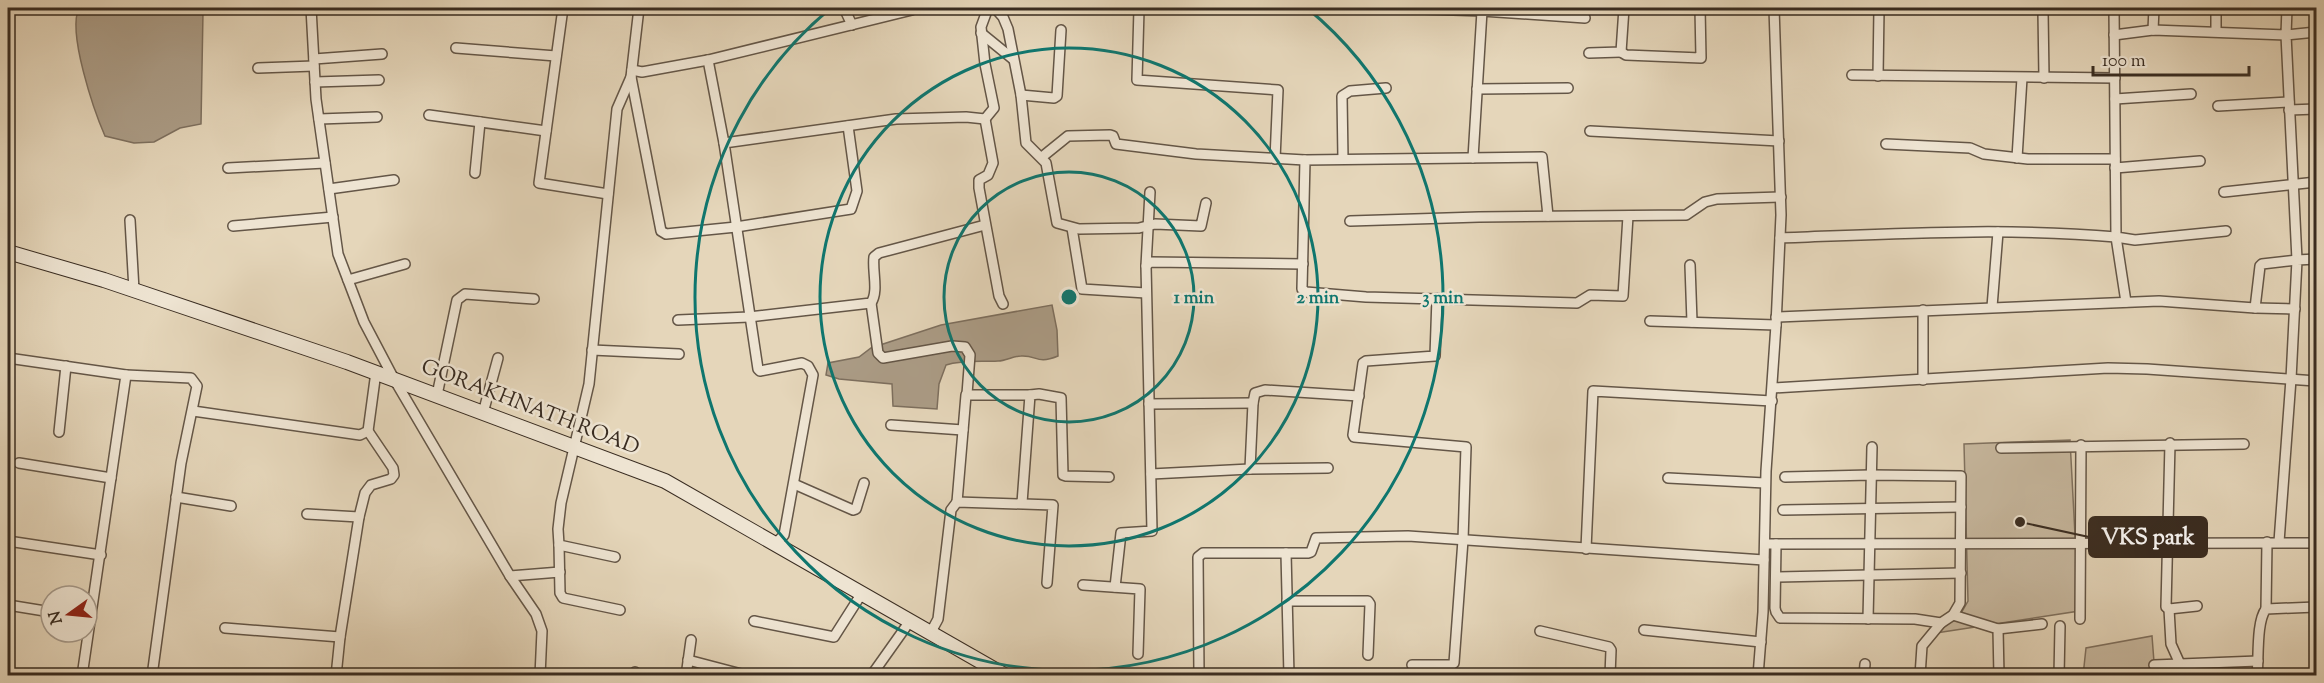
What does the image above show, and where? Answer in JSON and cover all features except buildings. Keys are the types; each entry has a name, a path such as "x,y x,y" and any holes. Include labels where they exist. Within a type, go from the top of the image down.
{"main road":[{"name":"GORAKHNATH ROAD","path":"8,252 134,290 376,372 665,481 1006,675"}],"street":[{"path":"311,8 319,119 338,254 364,322 394,379 540,623 542,631 540,675"},
{"path":"563,8 539,183 608,194"},
{"path":"758,8 636,8 632,74 662,231 666,234 736,227 851,209 857,191 848,126"},
{"path":"844,8 852,25"},
{"path":"988,8 981,33 994,108 985,119 993,163 988,176 980,180 979,188 999,296 1004,304"},
{"path":"995,8 1006,23 1021,95 1026,143 1046,163 1055,220 1059,225 1072,228 1139,228 1155,224 1201,226 1206,203"},
{"path":"1139,8 1137,80 1278,90 1275,159"},
{"path":"1395,8 1585,18"},
{"path":"1621,52 1624,8"},
{"path":"1589,53 1621,52 1701,58 1700,8"},
{"path":"1758,675 1781,197 1774,8"},
{"path":"2041,8 2043,11 2044,78"},
{"path":"2114,8 2116,237 2126,302"},
{"path":"2153,30 2154,8"},
{"path":"2216,8 2216,32"},
{"path":"2279,542 2297,260 2286,35 2287,8"},
{"path":"1878,76 1879,9"},
{"path":"632,74 708,60 912,10"},
{"path":"1473,158 1482,11"},
{"path":"1021,95 1057,96 1061,30"},
{"path":"2114,35 2153,30 2286,35 2316,32"},
{"path":"981,33 1013,59"},
{"path":"456,48 556,56"},
{"path":"258,68 382,54"},
{"path":"708,60 724,143 748,317 759,370 802,363 808,366 813,375 784,535 775,544"},
{"path":"620,610 566,601 560,593 558,529 561,503 589,384 617,108 632,74"},
{"path":"1852,75 2115,78"},
{"path":"2017,158 2022,78"},
{"path":"315,82 379,80"},
{"path":"1343,159 1342,96 1350,91 1386,88"},
{"path":"1477,88 1568,88"},
{"path":"2115,99 2190,94"},
{"path":"2218,106 2289,106 2316,109"},
{"path":"429,115 546,131"},
{"path":"319,119 377,117"},
{"path":"724,143 896,119 966,117 985,119"},
{"path":"475,173 480,122"},
{"path":"1590,131 1779,141"},
{"path":"1042,157 1068,136 1110,135 1113,136 1116,144 1196,154 1275,159 1542,157 1548,216"},
{"path":"1886,144 1971,148 1984,154 2017,158 2115,164 2200,161"},
{"path":"1305,160 1302,289 1306,292 1366,297 1577,303 1590,295 1623,296 1628,216"},
{"path":"228,168 325,163"},
{"path":"329,189 394,180"},
{"path":"2224,192 2316,182"},
{"path":"1115,587 1120,533 1152,531 1146,293 1150,192"},
{"path":"1350,221 1686,215 1705,202 1717,199 1781,197"},
{"path":"233,226 333,217"},
{"path":"130,220 134,290"},
{"path":"931,632 938,619 951,510 957,502 970,355 965,347 952,346 884,358 878,353 872,303 875,298 873,264 874,257 879,253 985,225"},
{"path":"1072,228 1082,289 1146,293"},
{"path":"1780,238 2049,231 2135,240 2226,231"},
{"path":"1992,307 1998,232"},
{"path":"2255,308 2262,264 2316,259"},
{"path":"1146,266 1150,262 1303,264"},
{"path":"348,280 405,264"},
{"path":"1690,265 1692,322"},
{"path":"437,396 457,300 460,296 465,294 534,299"},
{"path":"1437,298 1435,356 1364,361 1353,436 1466,447 1463,540 1453,665 1457,675"},
{"path":"1650,321 1776,321 1923,310 2159,301 2295,309"},
{"path":"678,320 748,317 872,303"},
{"path":"1923,310 1923,380"},
{"path":"592,350 679,354"},
{"path":"8,358 126,375 191,378 197,386 194,411 181,463 152,675"},
{"path":"483,413 498,358"},
{"path":"59,432 66,366"},
{"path":"1773,388 2108,368 2316,381"},
{"path":"336,675 359,517 368,488 391,479 394,475 393,468 368,431 376,372"},
{"path":"96,584 126,375"},
{"path":"1250,469 1255,393 1265,390 1359,396"},
{"path":"1586,549 1593,391 1772,401"},
{"path":"967,394 1039,394 1061,398 1064,475 1109,477"},
{"path":"1022,503 1030,395"},
{"path":"1149,404 1253,403"},
{"path":"194,411 356,436 368,431"},
{"path":"891,425 963,430"},
{"path":"2170,443 2166,607 2169,609 2171,644 2181,664"},
{"path":"2001,448 2170,443 2244,444"},
{"path":"2080,619 2081,445"},
{"path":"1868,619 1872,447"},
{"path":"19,463 111,478"},
{"path":"1151,474 1328,468"},
{"path":"1785,477 1960,475 1962,480 1960,603 1953,615 1941,623 1922,646 1920,675"},
{"path":"1668,478 1766,483"},
{"path":"794,484 855,510 864,483"},
{"path":"176,497 231,506"},
{"path":"957,502 1053,505 1047,583"},
{"path":"1784,510 1961,507"},
{"path":"307,514 359,517"},
{"path":"1198,674 1199,554 1310,553 1316,538 1408,536 1764,560"},
{"path":"8,541 101,555"},
{"path":"2257,675 2260,633 2263,612 2266,609 2267,542"},
{"path":"1764,544 2316,543"},
{"path":"1776,544 1776,612 1780,618 1915,619 1941,623"},
{"path":"559,545 615,557"},
{"path":"1286,553 1289,675"},
{"path":"510,576 560,572"},
{"path":"1776,577 1961,573"},
{"path":"1083,585 1139,588 1138,654"},
{"path":"754,621 834,637 862,593"},
{"path":"1287,601 1368,601 1370,604 1368,655"},
{"path":"8,605 39,610"},
{"path":"2169,609 2197,606"},
{"path":"2266,609 2316,607"},
{"path":"1953,615 1998,629 2042,624"},
{"path":"871,675 910,621"},
{"path":"2059,675 2060,626"},
{"path":"225,628 340,637"},
{"path":"1998,629 1999,675"},
{"path":"1644,630 1761,642"},
{"path":"1540,631 1609,647 1611,650 1610,675"},
{"path":"686,675 692,640"},
{"path":"82,675 86,644"},
{"path":"688,660 749,675"},
{"path":"2154,664 2259,661"},
{"path":"1412,664 1453,665"},
{"path":"1864,675 1865,664"}],"shaded area":[{"path":"79,8 199,8 203,12 201,124 180,128 154,142 134,143 105,136 83,72 76,35"},
{"path":"1052,305 1057,330 1058,356 1041,360 1018,356 1001,361 946,365 939,384 937,409 893,406 892,384 839,379 826,375 828,363 859,357 871,348 941,325"},
{"path":"2070,440 2079,611 1936,633 1960,615 1968,601 1964,444"},
{"path":"2152,636 2155,675 2083,676 2086,648"}],"place":[{"name":"VKS park","path":"2020,522"}]}
